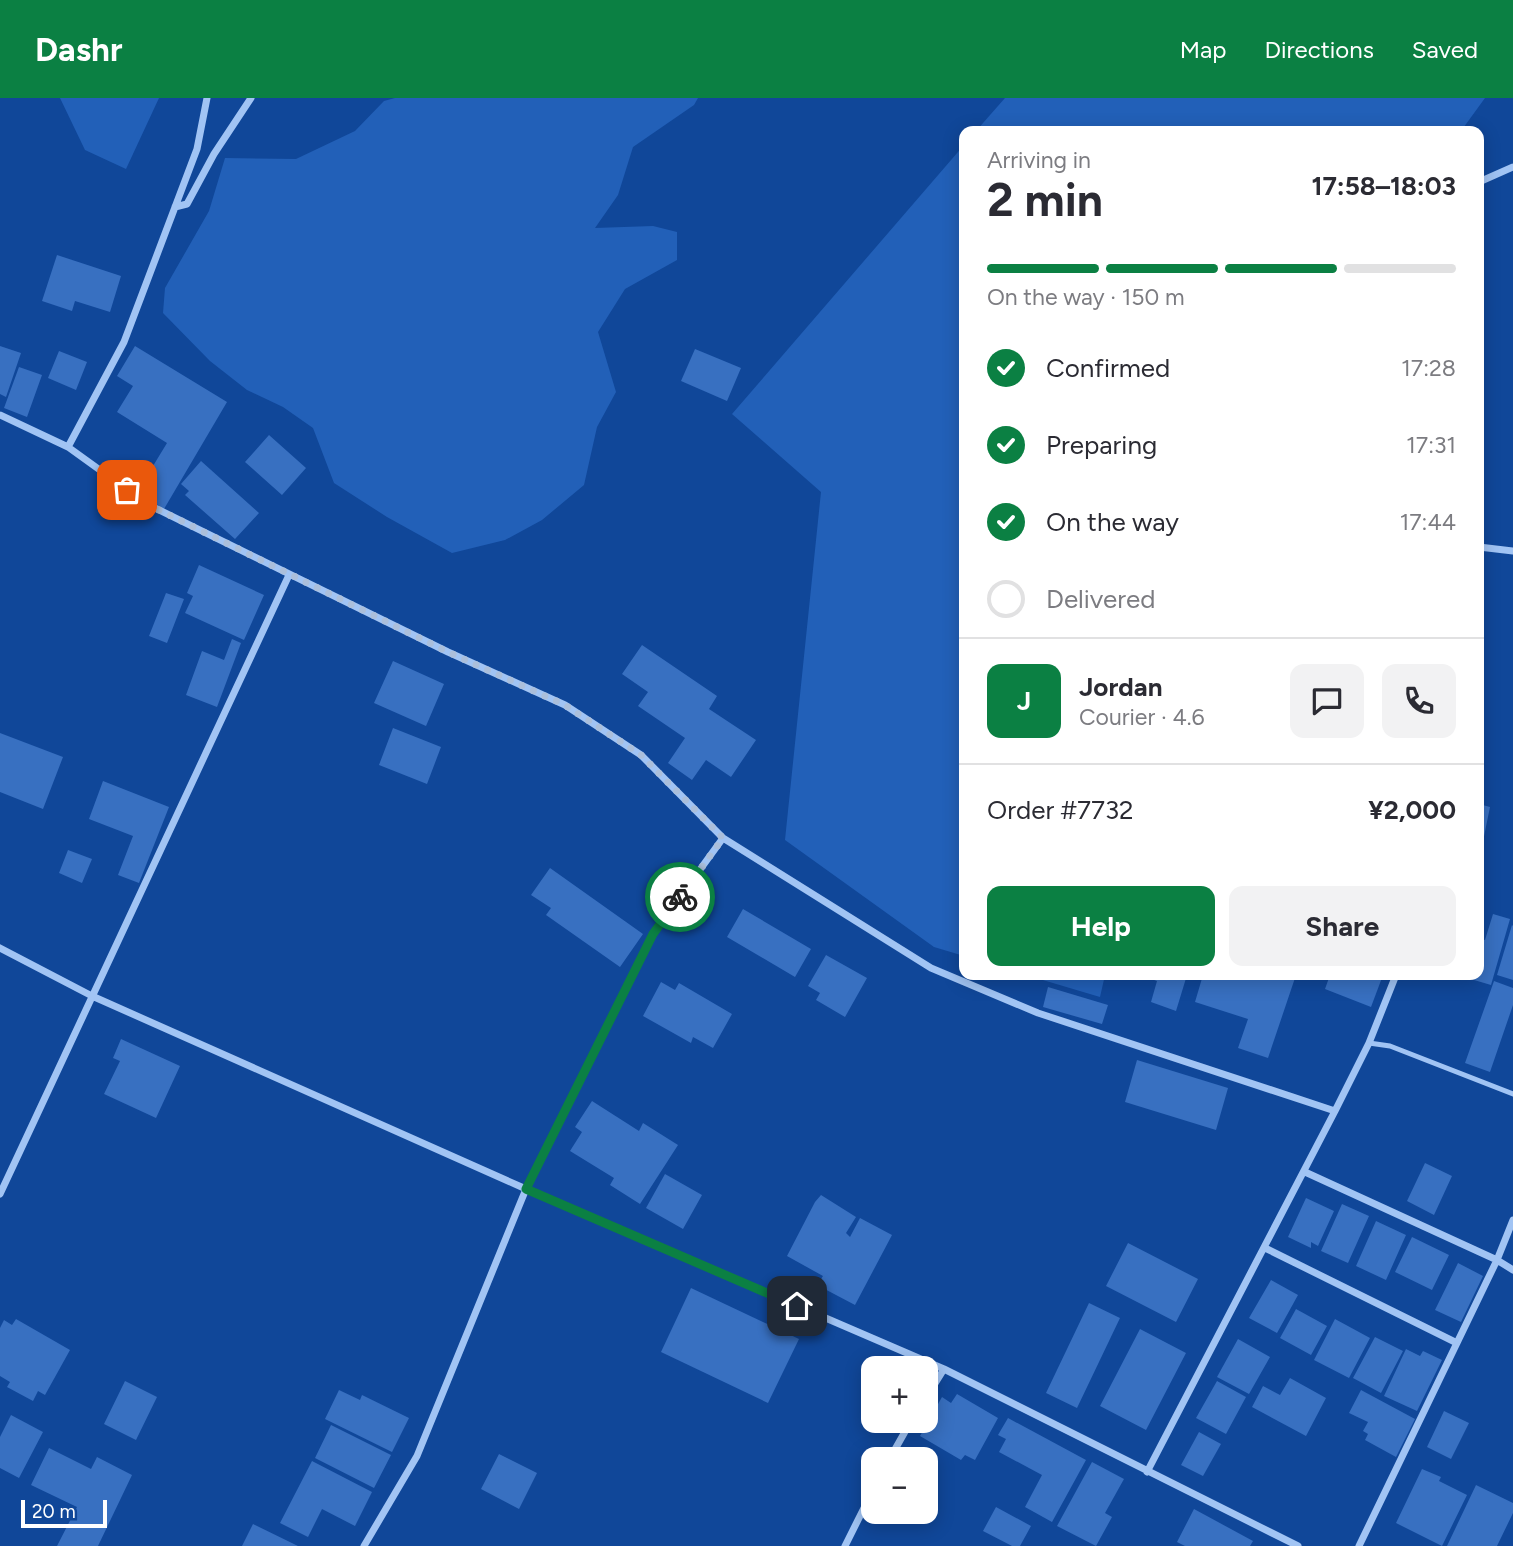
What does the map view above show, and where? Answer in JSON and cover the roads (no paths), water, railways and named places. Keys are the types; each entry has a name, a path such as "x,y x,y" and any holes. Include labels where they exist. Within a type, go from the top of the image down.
{"street":[{"path":"68,447 124,342 197,149 207,98"},
{"path":"175,207 187,204 214,155 251,98"},
{"path":"1484,180 1513,167"},
{"path":"0,415 68,447 147,504 289,575 565,705 641,755 723,838 931,968 959,980"},
{"path":"1484,548 1513,551"},
{"path":"0,1194 289,575"},
{"path":"364,1546 417,1456 526,1189 653,934 723,838"},
{"path":"0,948 92,996 526,1189 944,1369 1298,1546"},
{"path":"960,980 1038,1013 1335,1111"},
{"path":"1147,1472 1305,1172 1369,1043 1394,980"},
{"path":"1305,1172 1497,1260 1513,1270"},
{"path":"1359,1546 1497,1260 1513,1220"},
{"path":"1265,1248 1457,1343"},
{"path":"938,1379 944,1369"},
{"path":"845,1546 861,1514"}],"lane":[{"path":"1369,1043 1390,1046 1513,1094"}]}
